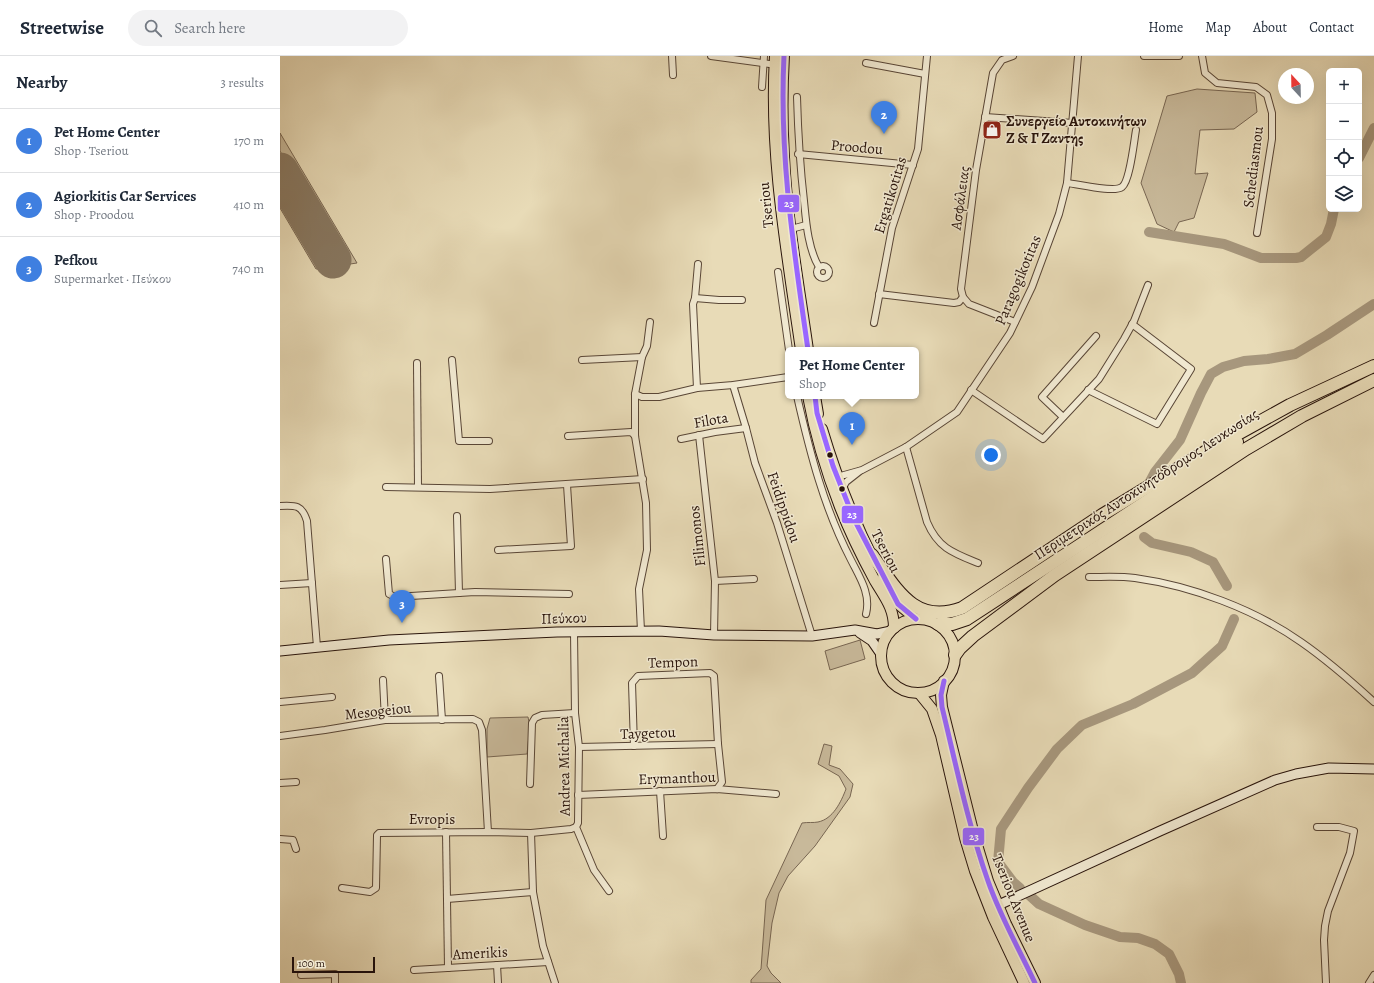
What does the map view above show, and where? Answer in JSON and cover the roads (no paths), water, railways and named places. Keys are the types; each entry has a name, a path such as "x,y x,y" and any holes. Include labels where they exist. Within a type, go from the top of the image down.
{"highway":[{"path":"872,556 900,594 907,601 922,609 932,612 954,610 969,603 1102,515 1205,452 1290,405 1374,366"},
{"name":"Περιμετρικός Αυτοκινητόδρομος Λευκωσίας","path":"938,624 952,624 967,619 1245,437 1304,403 1374,370"},
{"name":"Περιμετρικός Αυτοκινητόδρομος Λευκωσίας","path":"955,656 960,648 973,636 1055,575 1246,448 1302,416 1374,380"}],"main road":[{"name":"Tseriou","path":"779,61 791,102 784,158 791,229 808,347"},
{"name":"Tseriou","path":"779,61 775,138 779,197 801,347"},
{"name":"Tseriou","path":"809,399 812,418 828,474 840,507 861,554 893,613 892,630"},
{"name":"Tseriou","path":"815,399 817,413 837,477 854,519 898,604 916,619"},
{"path":"916,619 926,620 938,624 947,633 953,644 955,656 953,667 948,677 940,685 930,691 919,693 907,691 897,686 889,678 883,667 881,654 884,642 892,630 901,623 916,619"},
{"name":"Πεύκου","path":"849,630 858,632 870,638 881,654"},
{"name":"Πεύκου","path":"280,652 389,640 574,632 659,631 714,635 812,636 849,630 860,630 877,634 892,630"},
{"name":"Tseriou Avenue","path":"944,681 941,695 942,707 974,835 994,907 1013,962 1024,983"},
{"name":"Tseriou Avenue","path":"919,693 930,705 941,735 965,838 975,871 1035,983"},
{"path":"994,907 1275,780 1296,774 1330,768 1374,769"}],"street":[{"path":"672,56 673,75"},
{"path":"711,56 763,63 779,61"},
{"path":"762,87 764,56"},
{"name":"Ergatikotitas","path":"874,323 892,228 918,149 927,56"},
{"name":"Ασφάλειας","path":"963,298 961,289 976,170 993,73 1002,60 1013,56"},
{"name":"Paragogikotitas","path":"837,477 862,470 906,447 957,412 1010,333 1032,287 1059,214 1067,183 1078,56"},
{"path":"1144,56 1179,56"},
{"name":"Schediasmou","path":"1202,56 1205,73 1217,83 1256,87 1266,95 1272,113 1272,139 1258,233"},
{"path":"866,63 925,74"},
{"path":"791,102 806,225 819,267"},
{"path":"985,117 1073,124"},
{"path":"1067,183 1114,190 1122,187 1127,181 1136,130"},
{"name":"Proodou","path":"798,154 913,165"},
{"path":"791,229 806,225"},
{"path":"696,388 693,304 696,298 698,264"},
{"path":"778,272 790,347"},
{"path":"971,390 1043,439 1099,379 1132,324 1148,285"},
{"path":"879,294 954,303 963,298 969,304 1015,322"},
{"path":"696,298 742,300"},
{"path":"641,631 639,589 647,550 646,503 635,436 635,394 642,357 647,346 650,322"},
{"path":"1088,390 1157,424 1191,369 1132,324"},
{"path":"1063,417 1042,397 1096,336"},
{"path":"582,360 642,357"},
{"path":"452,360 459,441 489,441"},
{"path":"418,363 418,487"},
{"path":"635,394 642,397 659,397 696,388 733,385 785,377"},
{"name":"Feidippidou","path":"733,385 755,463 777,523 812,636"},
{"path":"798,399 807,441 826,506 842,543 866,590 868,606 866,614"},
{"name":"Filota","path":"681,439 746,428"},
{"path":"568,436 631,432 635,436"},
{"name":"Filimonos","path":"699,435 714,581 714,635"},
{"path":"906,447 931,532 939,543 951,552 978,564"},
{"path":"842,490 846,482 862,470"},
{"path":"386,487 490,489 643,480"},
{"path":"498,550 571,546 567,485"},
{"path":"280,506 300,507 304,512 307,521 317,647"},
{"path":"457,516 459,593"},
{"path":"386,559 389,594 395,597 459,593 570,594"},
{"path":"1089,577 1134,578 1178,588 1221,601 1257,616 1301,642 1374,702"},
{"path":"714,581 754,579"},
{"path":"280,585 312,583"},
{"name":"Andrea Michalia","path":"574,632 575,713 579,747 578,822 576,828 594,870 609,891"},
{"name":"Tempon","path":"634,746 632,683 638,676 710,673 714,676 722,782 717,788"},
{"path":"439,676 442,720"},
{"path":"383,680 384,720"},
{"path":"280,702 332,697"},
{"path":"530,784 532,723 536,718 542,715 575,713"},
{"name":"Mesogeiou","path":"280,736 384,720 473,719 479,722 482,730 488,832"},
{"name":"Taygetou","path":"579,747 718,744"},
{"path":"280,783 296,782"},
{"name":"Erymanthou","path":"578,795 717,788 776,794"},
{"path":"660,791 663,836"},
{"path":"1317,827 1339,827 1354,831 1350,853 1328,911 1325,926 1324,940 1326,983"},
{"name":"Evropis","path":"342,888 370,892 376,888 377,835 379,833 531,833 576,828"},
{"path":"446,832 448,968"},
{"path":"531,833 533,892 543,946 555,983"},
{"path":"280,839 293,840 296,849"},
{"path":"447,899 533,892"},
{"name":"Amerikis","path":"414,970 548,962"},
{"path":"497,965 498,983"},
{"path":"301,975 335,974 335,983"},
{"path":"1368,983 1374,975"}],"waterway":[{"path":"1362,152 1374,128"},
{"path":"1149,232 1224,244 1261,258 1296,258 1301,257 1326,237 1333,212"},
{"path":"1147,487 1155,472 1180,440 1211,374 1223,367 1244,361 1268,359 1295,354 1374,304"},
{"path":"1144,537 1152,543 1191,552 1213,562 1227,586"},
{"path":"1020,888 1013,882 998,862 1001,829 1028,788 1057,749 1082,725 1133,704 1192,673 1222,646 1234,619"},
{"path":"1028,894 1039,904 1085,925 1120,937 1138,938 1155,944 1169,954 1179,974 1181,983"}],"place":[{"name":"Συνεργείο Αυτοκινήτων Ζ & Γ Ζαντης","path":"992,130"},
{"name":"Agiorkitis Car Services","path":"884,134"},
{"name":"Pet Home Center","path":"852,445"},
{"name":"Pefkou","path":"402,623"}]}
